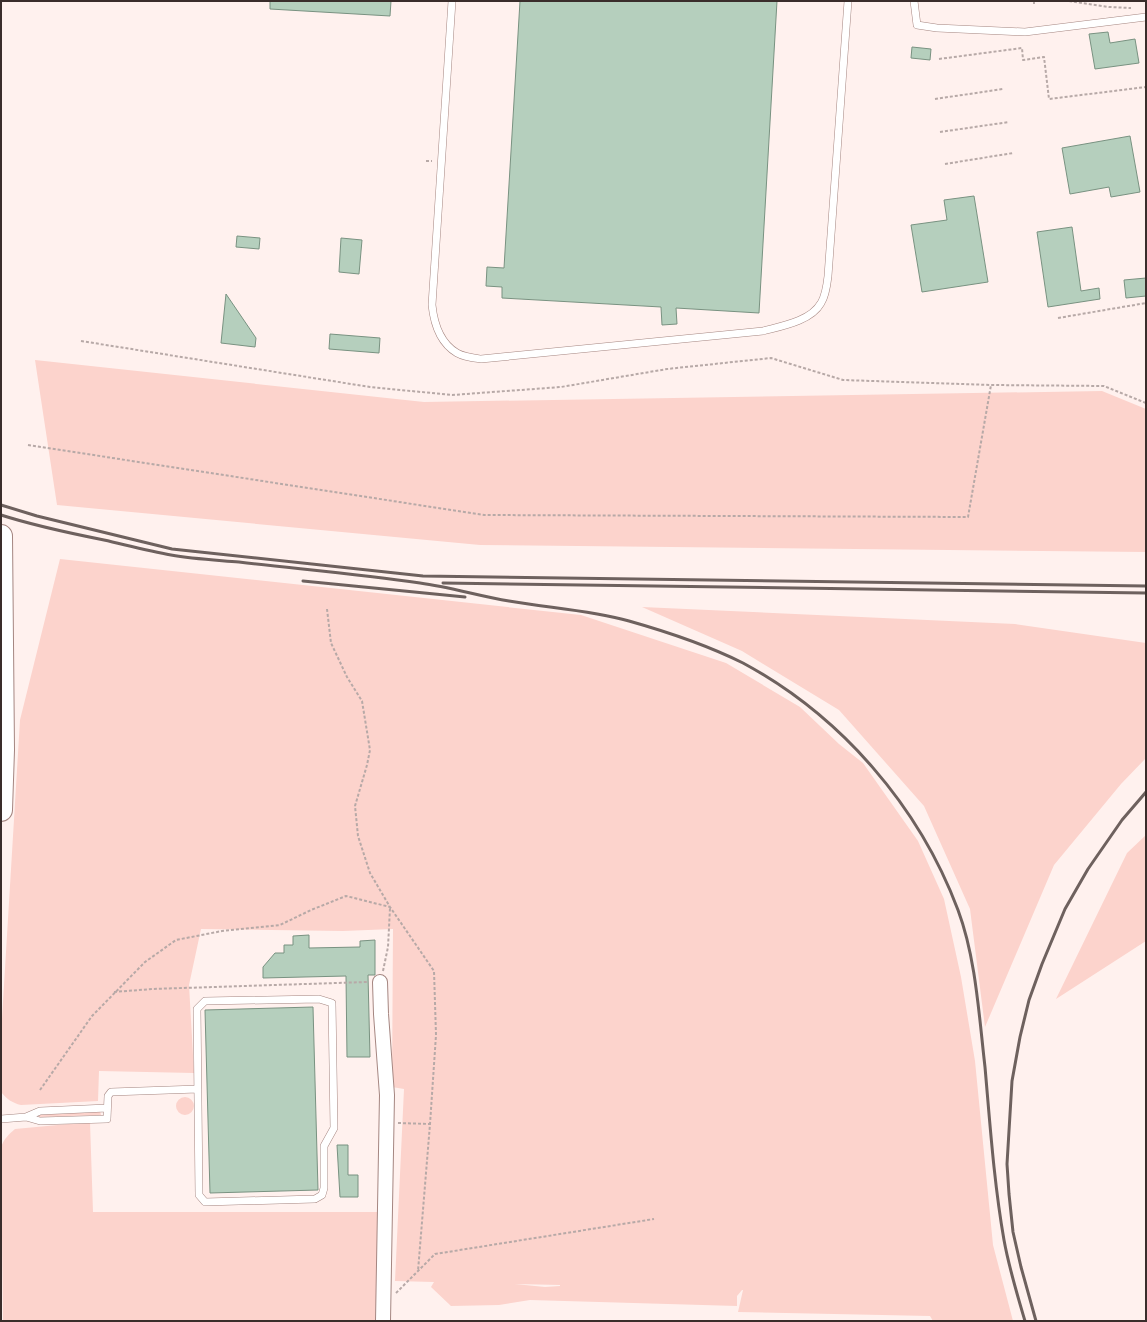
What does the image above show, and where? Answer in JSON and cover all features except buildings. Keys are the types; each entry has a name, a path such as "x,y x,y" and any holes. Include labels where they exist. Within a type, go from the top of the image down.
{"highway":[{"path":"1,536 4,750 1,810"}],"street":[{"path":"380,982 381,1014 388,1095 383,1321"}],"lane":[{"path":"452,1 432,305 434,320 439,335 449,347 457,353 467,357 481,359 763,332 804,319 812,314 821,304 828,276 848,1"},
{"path":"914,1 917,25 937,28 1025,32 1146,17"},
{"path":"319,999 332,1003 334,1128 324,1146 324,1188 322,1196 315,1199 205,1202 199,1195 198,1089 197,1009 205,1000 319,999"},
{"path":"26,1117 40,1121 107,1119 108,1096 110,1092 198,1089"},
{"path":"1,1119 26,1117 40,1111 107,1108"}],"path":[{"path":"1034,1 1034,6"},
{"path":"1068,1 1109,8 1137,8"},
{"path":"939,59 1022,48 1023,60 1044,57 1049,99 1146,87"},
{"path":"935,99 1003,89"},
{"path":"940,132 1009,122"},
{"path":"945,164 1014,153"},
{"path":"426,161 432,161"},
{"path":"1058,318 1146,303"},
{"path":"81,341 370,388 452,395 561,387 667,369 771,358 843,380 991,385 1104,386 1146,403"},
{"path":"28,444 484,515 968,517 991,385"},
{"path":"327,609 331,643 347,677 362,701 370,750 355,806 358,836 370,873 390,907 434,971 436,1035 418,1271"},
{"path":"40,1090 92,1016 145,962 176,940 222,930 280,925 346,896 390,907"},
{"path":"114,992 152,989 380,982 388,948 390,907"},
{"path":"387,1123 430,1124"},
{"path":"383,1306 435,1254 654,1219"}],"shaded area":[{"path":"35,360 424,402 1102,391 1146,409 1146,552 480,545 57,505"},
{"path":"60,559 581,615 726,663 800,707 839,744 863,763 918,841 944,899 961,977 975,1061 993,1245 1013,1321 933,1321 930,1316 738,1312 743,1290 737,1296 737,1306 530,1300 499,1305 451,1306 431,1287 434,1282 395,1281 404,1089 392,1087 393,929 343,931 201,929 189,985 194,1073 99,1071 98,1101 21,1105 12,1102 1,1092 1,1035 20,720","holes":["515,1284 560,1285 545,1287"]},
{"path":"642,607 1015,624 1146,643 1146,758 1121,784 1054,865 985,1027 970,909 924,806 839,710 742,651"},
{"path":"1146,835 1146,941 1056,999 1127,853"},
{"path":"181,1097 189,1097 194,1102 192,1113 189,1115 181,1115 176,1110 176,1102"},
{"path":"100,1111 101,1115 39,1117 39,1114"},
{"path":"90,1122 93,1212 380,1212 375,1321 3,1321 2,1144 15,1129"}],"railway":[{"path":"1,505 37,516 172,549 423,576 1146,586"},
{"path":"1,515 52,529 171,555 397,580 442,587 509,601 614,617 673,634 729,656 779,685 812,709 844,737 873,767 899,800 922,835 942,872 958,910 969,948 976,987 995,1175 1004,1240 1025,1321"},
{"path":"303,581 465,597"},
{"path":"443,583 1146,593"},
{"path":"1036,1321 1013,1232 1007,1164 1012,1081 1020,1037 1029,1000 1065,909 1088,869 1122,820 1146,792"}]}
